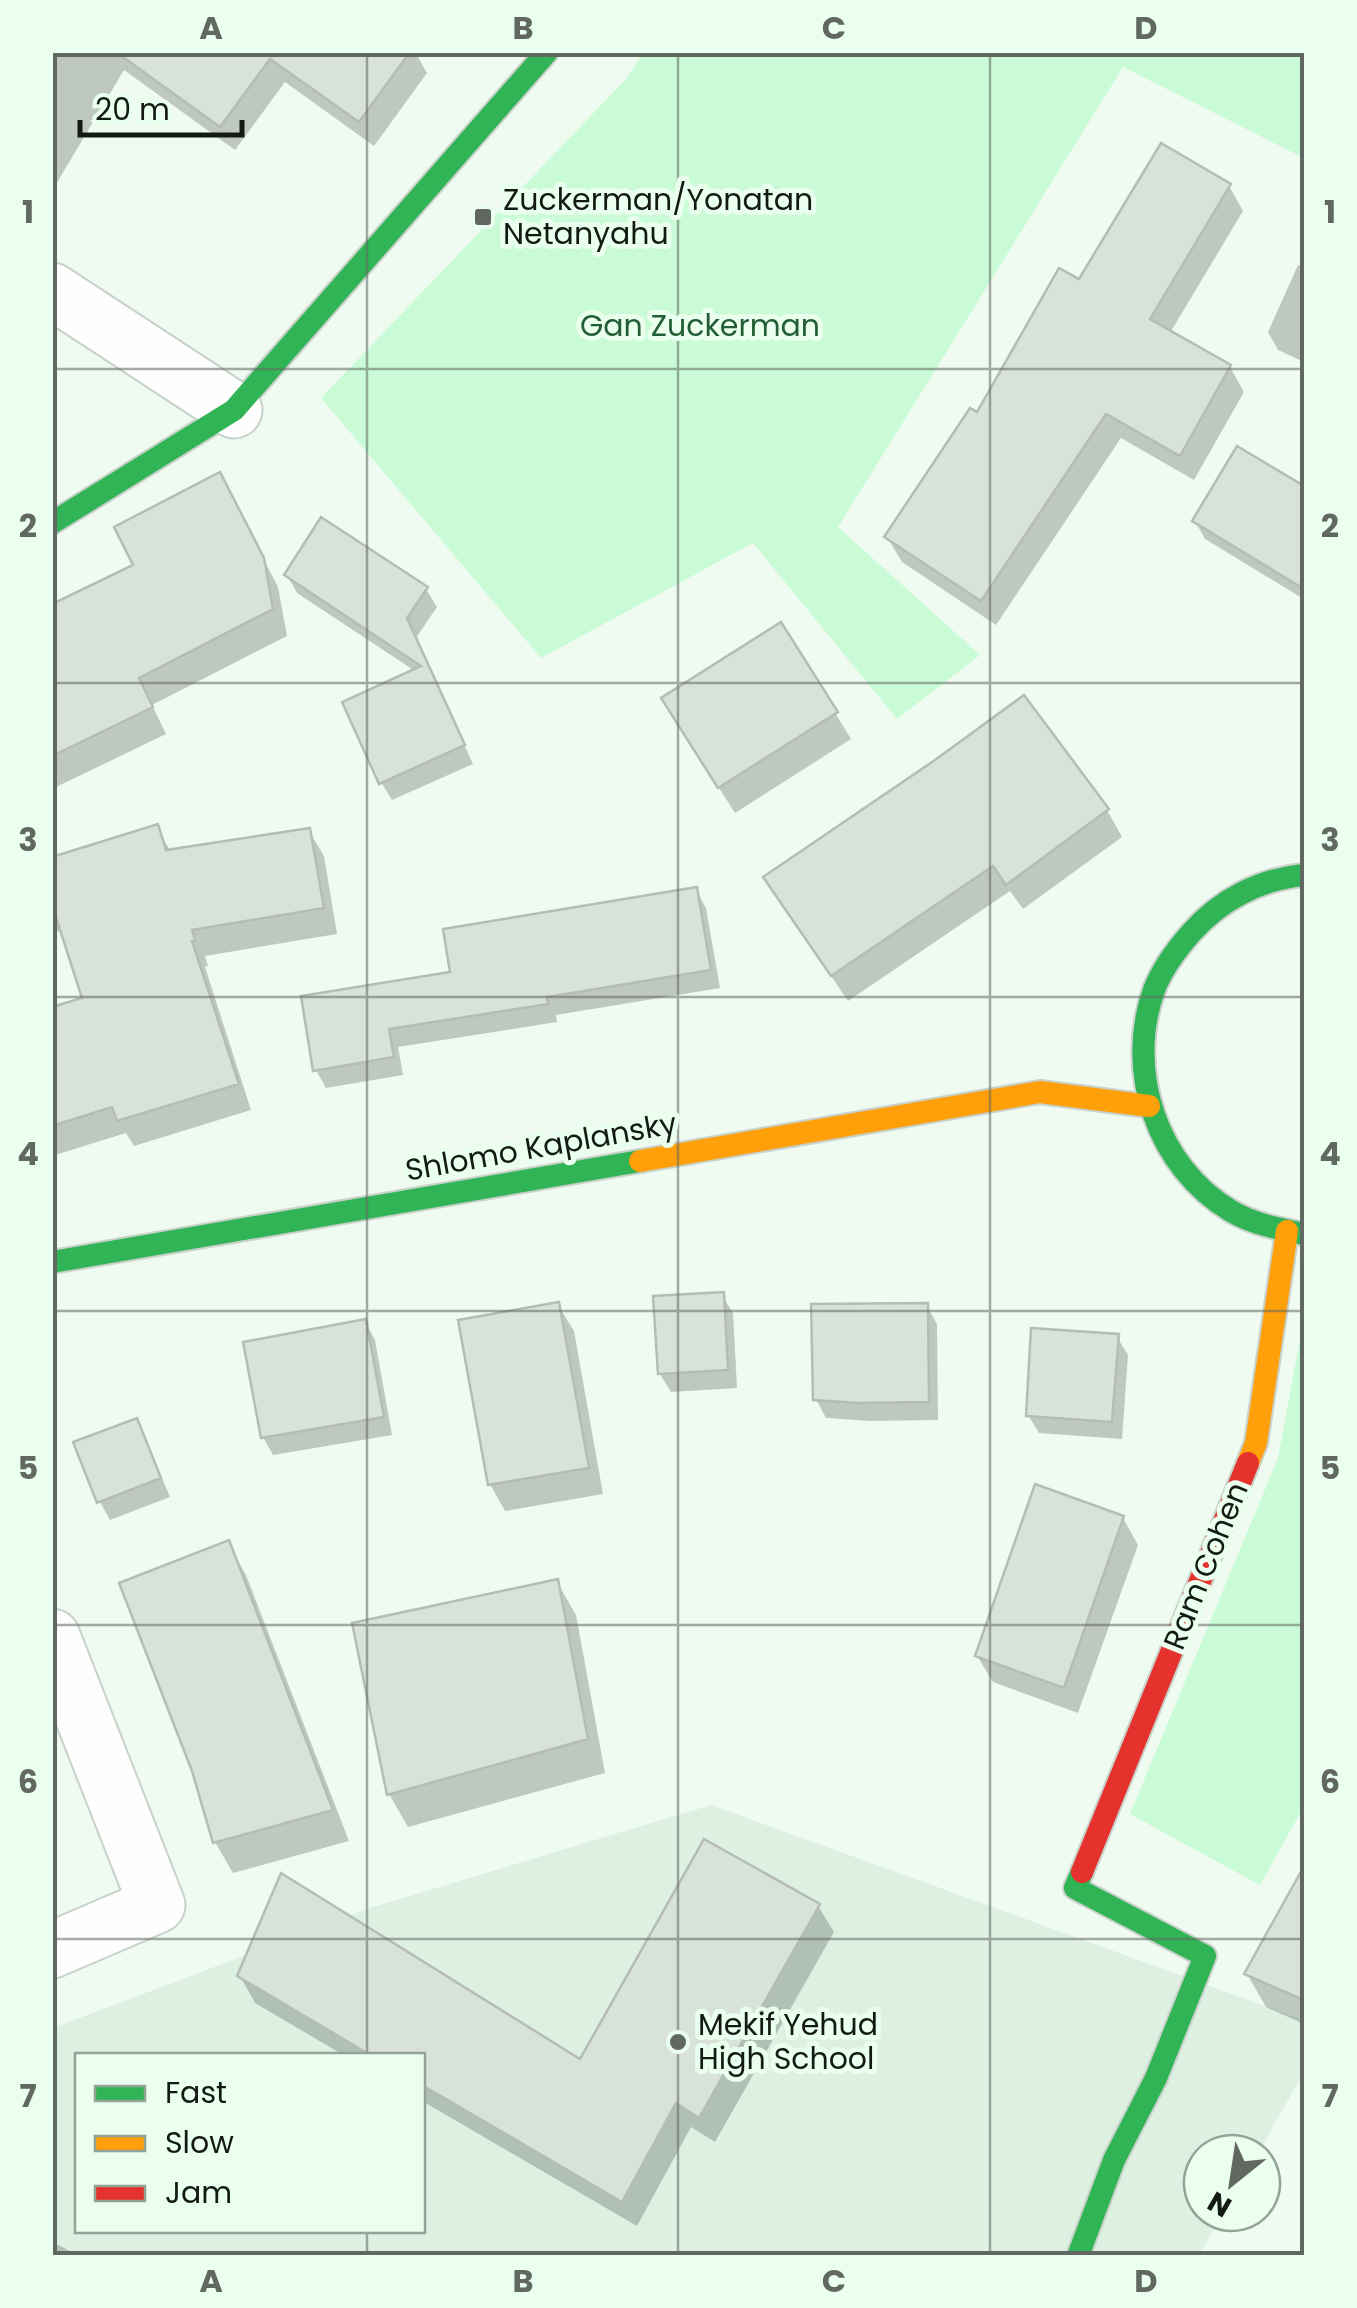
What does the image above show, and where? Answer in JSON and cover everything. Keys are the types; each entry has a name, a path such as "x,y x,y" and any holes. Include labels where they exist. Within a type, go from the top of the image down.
{"street":[{"path":"52,523 234,410 547,52"},
{"path":"52,292 234,410"},
{"path":"1296,1233 1264,1226 1222,1206 1188,1177 1164,1142 1149,1106 1134,1036 1156,981 1184,937 1218,906 1259,884 1302,870"},
{"path":"1040,1092 1074,1072"},
{"path":"1040,1092 1149,1106"},
{"name":"Shlomo Kaplansky","path":"52,1262 1040,1092"},
{"name":"Ram Cohen","path":"1078,2256 1114,2160 1156,2078 1205,1956 1076,1888 1256,1444 1296,1233"},
{"path":"52,1637 157,1905 52,1950"}],"shaded area":[{"name":"Mekif Yehud High School","path":"711,1805 1304,2020 1304,2072 1269,2133 1182,2133 1182,2233 1212,2233 1199,2255 53,2256 53,2028 370,1908"}],"green space":[{"name":"Gan Zuckerman","path":"644,52 1304,53 1304,158 1123,67 838,527 980,655 897,719 753,543 541,658 321,398 626,79"},
{"path":"1304,1318 1304,1806 1260,1885 1130,1814 1278,1458"}],"building":[{"path":"116,52 410,52 359,122 270,59 220,127"},
{"path":"1161,143 1231,184 1150,319 1231,365 1180,456 1106,414 981,601 884,537 970,408 977,412 1059,268 1079,279"},
{"path":"1237,446 1304,486 1304,589 1192,521"},
{"path":"220,472 264,558 273,609 139,678 153,707 52,756 52,604 133,565 114,527"},
{"path":"321,517 428,587 407,618 465,745 379,784 342,702 421,666 284,575"},
{"path":"781,622 838,712 718,788 661,698"},
{"path":"1024,695 1109,809 1006,885 993,866 831,976 763,877"},
{"path":"158,824 166,850 310,828 324,908 192,930 192,941 239,1084 117,1121 112,1107 52,1126 52,1007 82,998 52,905 52,857"},
{"path":"697,887 711,970 547,997 548,1004 389,1029 394,1057 313,1071 301,996 450,972 443,929"},
{"path":"724,1292 728,1370 658,1374 653,1296"},
{"path":"559,1302 589,1468 488,1485 458,1320"},
{"path":"928,1303 929,1402 813,1400 811,1304"},
{"path":"366,1319 384,1417 261,1438 243,1342"},
{"path":"1031,1328 1119,1334 1112,1422 1026,1416"},
{"path":"137,1418 161,1478 97,1503 73,1442"},
{"path":"1035,1484 1124,1516 1064,1688 975,1656"},
{"path":"229,1540 333,1810 213,1843 192,1771 119,1583"},
{"path":"558,1579 588,1739 387,1795 352,1623"},
{"path":"704,1839 820,1904 699,2118 676,2103 622,2202 425,2087 425,2053 367,2053 237,1976 281,1873 580,2059"},
{"path":"1304,1866 1304,2000 1244,1974"}],"traffic: fast":[{"path":"52,523 234,410 547,52"},
{"path":"1304,875 1272,881 1242,893 1191,933 1154,990 1143,1053 1154,1114 1166,1143 1184,1169 1205,1192 1231,1211 1257,1223 1304,1234"},
{"path":"52,1262 640,1161"},
{"path":"1078,2256 1114,2160 1156,2078 1205,1956 1075,1888 1082,1872"}],"traffic: slow":[{"path":"640,1161 1040,1092 1149,1106"},
{"path":"1248,1463 1256,1443 1287,1231"}],"traffic: jam":[{"path":"1082,1872 1248,1463"}],"place":[{"name":"Zuckerman/Yonatan Netanyahu","path":"483,217"},
{"name":"Mekif Yehud High School","path":"678,2042"}]}
